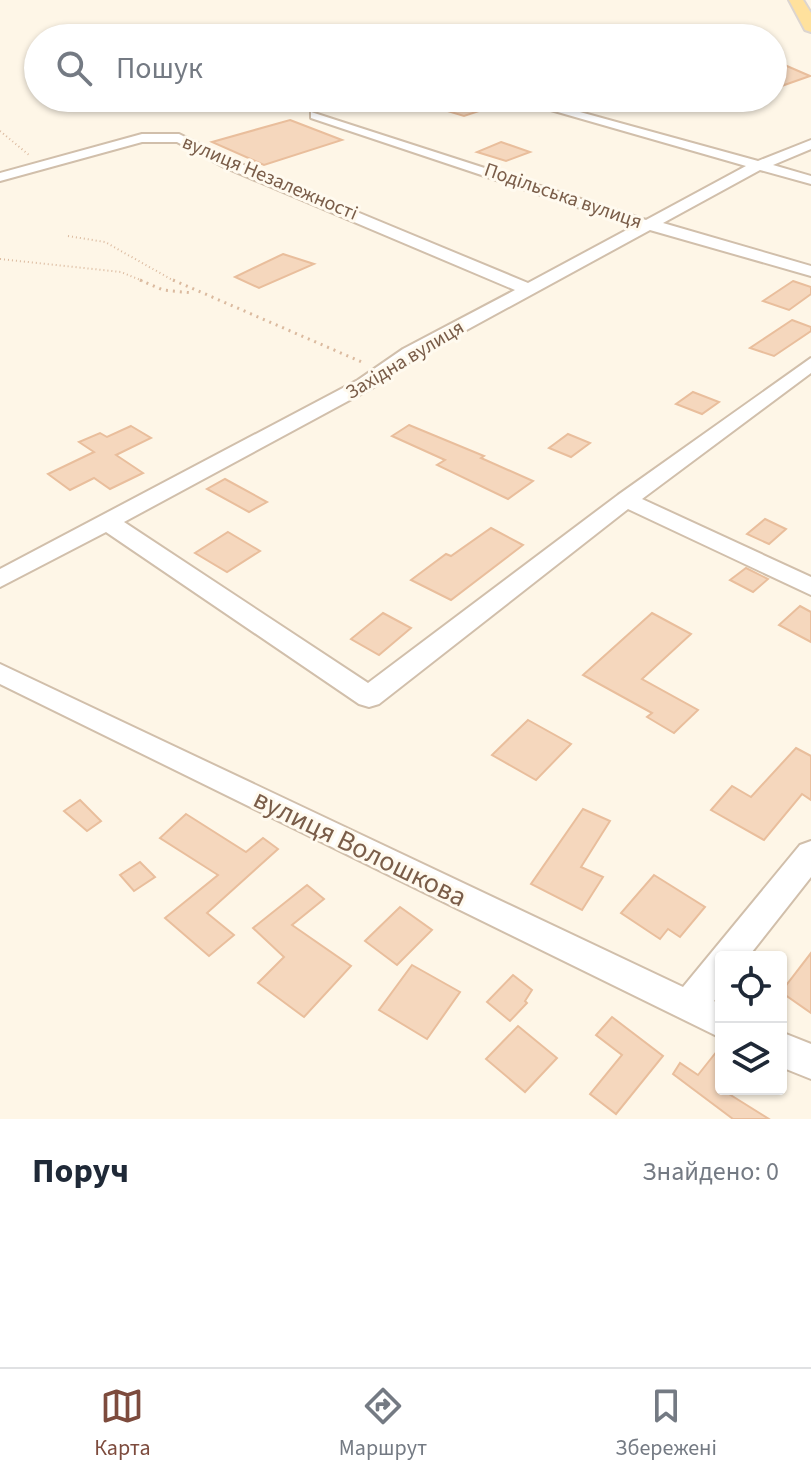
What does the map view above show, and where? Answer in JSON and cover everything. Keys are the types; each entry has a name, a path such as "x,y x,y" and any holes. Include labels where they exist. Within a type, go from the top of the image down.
{"main road":[{"path":"796,0 811,27"}],"street":[{"path":"565,112 811,180"},
{"name":"Подільська вулиця","path":"316,115 650,226 686,233 811,271"},
{"name":"вулиця Незалежності","path":"0,177 142,138 179,138 229,164 530,290"},
{"name":"Західна вулиця","path":"0,579 109,523 385,371 410,353 758,166 811,144"},
{"path":"109,523 369,697 626,500 811,364"},
{"path":"626,500 811,587"},
{"name":"вулиця Волошкова","path":"0,673 715,1019"},
{"path":"733,951 811,854"},
{"path":"688,1007 715,973"},
{"path":"787,1052 811,1062"}],"path":[{"path":"0,131 30,156 56,161"},
{"path":"68,236 105,242 199,293 385,371"},
{"path":"0,259 121,272 163,290 199,293"}],"building":[{"path":"787,66 810,76 787,84"},
{"path":"451,112 476,112 464,116"},
{"path":"290,120 342,140 264,165 212,142"},
{"path":"501,142 530,152 506,161 477,152"},
{"path":"283,254 314,264 259,288 235,277"},
{"path":"793,281 811,287 811,294 789,310 763,301"},
{"path":"792,320 811,327 811,331 774,356 750,348"},
{"path":"693,392 719,402 702,414 676,404"},
{"path":"409,425 484,456 481,458 533,481 508,499 437,465 445,460 392,436"},
{"path":"131,426 151,438 116,455 143,473 110,489 94,478 70,490 48,474 94,452 79,442 100,433 107,437"},
{"path":"568,434 590,443 571,457 549,448"},
{"path":"225,479 267,502 249,512 207,489"},
{"path":"765,519 786,529 769,544 747,534"},
{"path":"491,528 523,545 451,600 411,580 446,554 451,556"},
{"path":"228,532 260,551 227,572 195,553"},
{"path":"746,568 768,579 753,592 730,580"},
{"path":"800,606 811,612 811,642 779,625"},
{"path":"383,613 411,628 379,655 351,639"},
{"path":"652,613 691,634 642,679 698,710 674,733 647,717 652,713 583,675"},
{"path":"528,720 571,744 536,780 492,755"},
{"path":"796,748 811,756 811,800 802,794 764,840 711,810 732,786 751,797"},
{"path":"80,800 101,821 87,831 64,811"},
{"path":"583,809 610,821 581,867 603,877 582,910 531,884"},
{"path":"186,814 246,852 263,838 278,849 207,913 234,935 209,956 165,918 218,875 160,838"},
{"path":"140,862 155,877 134,891 120,875"},
{"path":"654,875 705,907 680,937 668,929 660,939 621,913"},
{"path":"307,885 324,899 292,925 351,966 304,1017 258,983 284,957 253,928"},
{"path":"400,907 432,930 397,965 365,941"},
{"path":"811,953 811,1013 787,996 787,984"},
{"path":"412,965 460,992 427,1039 379,1010"},
{"path":"513,975 532,990 525,1001 527,1003 510,1021 487,1002"},
{"path":"612,1017 663,1056 616,1114 590,1094 622,1055 596,1035"},
{"path":"518,1026 557,1058 525,1092 486,1059"},
{"path":"715,1054 715,1095 731,1095 769,1119 733,1119 673,1074 680,1063 698,1075"}]}
